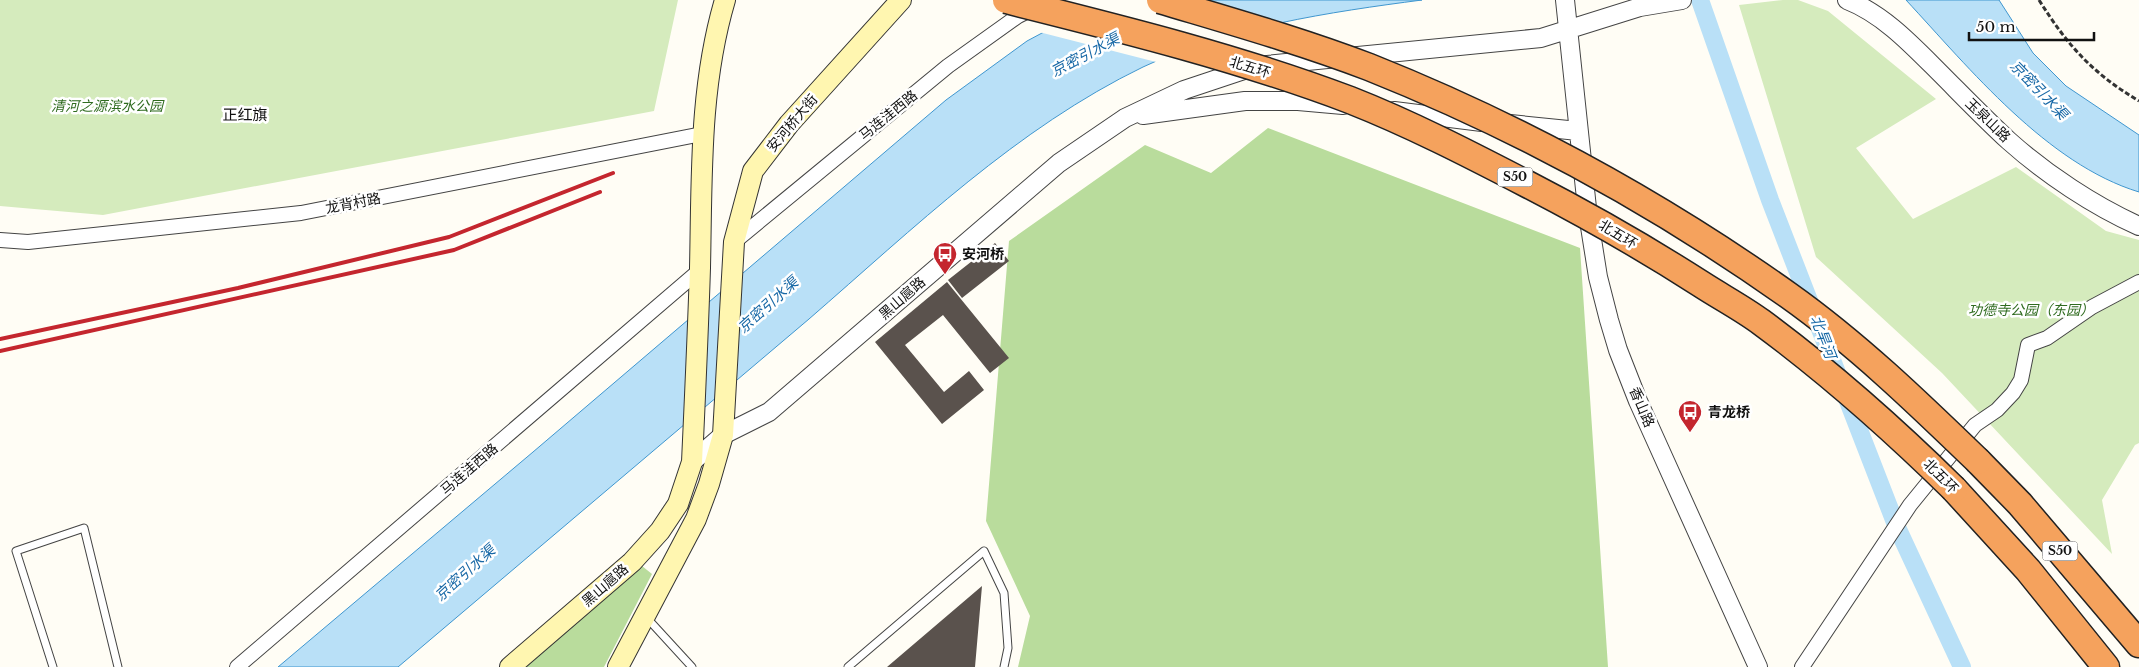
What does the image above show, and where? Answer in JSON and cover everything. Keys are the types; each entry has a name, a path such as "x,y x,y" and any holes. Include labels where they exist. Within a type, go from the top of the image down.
{"highway":[{"name":"北五环","path":"1006,0 1148,36 1273,74 1350,100 1417,128 1578,209 1759,321 1818,366 1904,440 1954,489 2028,570 2106,667"},
{"name":"S50","path":"1160,0 1283,37 1368,67 1490,120 1645,203 1797,302 1904,389 1978,462 2020,504 2139,644"}],"main road":[{"path":"700,270 702,134 706,91 718,25 725,0"},
{"name":"安河桥大街","path":"723,435 727,396 734,242 754,171 788,124 901,0"},
{"name":"黑山扈路","path":"510,667 632,562 660,531 678,504 692,462 700,270"},
{"path":"618,667 696,518 709,484 723,435"}],"street":[{"name":"马连洼西路","path":"734,242 948,66 1018,16 1050,0"},
{"path":"1565,0 1568,29 1640,7 1682,0"},
{"name":"玉泉山路","path":"1847,0 1860,5 1887,24 1914,47 2010,142 2078,193 2139,226"},
{"name":"黑山扈路","path":"692,462 723,435 769,412 1059,163 1125,118 1184,90 1256,66 1541,38 1568,29"},
{"name":"香山路","path":"1568,29 1578,131 1598,277 1618,350 1649,426 1758,667"},
{"path":"1125,118 1245,101 1298,101 1352,105 1442,118 1578,131"},
{"name":"龙背村路","path":"0,240 28,242 301,213 702,134"},
{"name":"马连洼西路","path":"237,667 700,270"},
{"path":"1802,667 1876,559 1910,505 1975,425 1996,410 2013,393 2021,380 2028,344 2048,338 2092,307 2139,282"}],"lane":[{"path":"53,667 16,551 84,528 118,667"},
{"path":"848,667 984,552 1004,593 1008,648 1004,667"},
{"path":"646,616 692,667"}],"path":[{"path":"2039,0 2072,49 2099,74 2139,101"}],"green space":[{"name":"清河之源滨水公园","path":"0,0 678,0 654,111 103,215 0,206"},
{"name":"功德寺公园（东园）","path":"1798,0 1828,11 1936,99 1856,148 1913,219 2016,167 2106,231 2139,240 2139,443 2135,445 2102,500 2112,554 1942,373 1816,257 1739,5"},
{"path":"1268,128 1580,248 1608,667 1018,667 1030,616 986,521 1009,241 1145,145 1211,173"},
{"path":"642,566 652,574 604,667 522,667"}],"water":[{"name":"京密引水渠","path":"1104,0 1422,0 1316,16 1244,31 1176,53 1143,67 1097,92 1052,119 968,182 398,667 278,667 946,100 1027,41"},
{"name":"京密引水渠","path":"1906,0 1999,0 2033,53 2066,86 2139,135 2139,192 2105,179 2073,160 2042,137 1984,84"}],"pier":[{"path":"1099,0 1176,0 1276,28 1231,37 1160,63 1039,32"}],"building":[{"path":"995,243 1009,261 962,298 948,280"},
{"path":"947,282 1009,358 990,373 943,315 905,345 944,392 969,371 984,390 942,424 875,342"},
{"path":"982,586 975,667 887,667"}],"waterway":[{"name":"北旱河","path":"1700,0 1770,200 1896,525 1962,667"}],"railway":[{"path":"0,339 238,288 449,237 613,173"},
{"path":"0,351 454,250 600,192"}],"place":[{"name":"安河桥","path":"945,275"},
{"name":"青龙桥","path":"1690,433"}],"district":[{"name":"正红旗","path":"245,115"}]}
